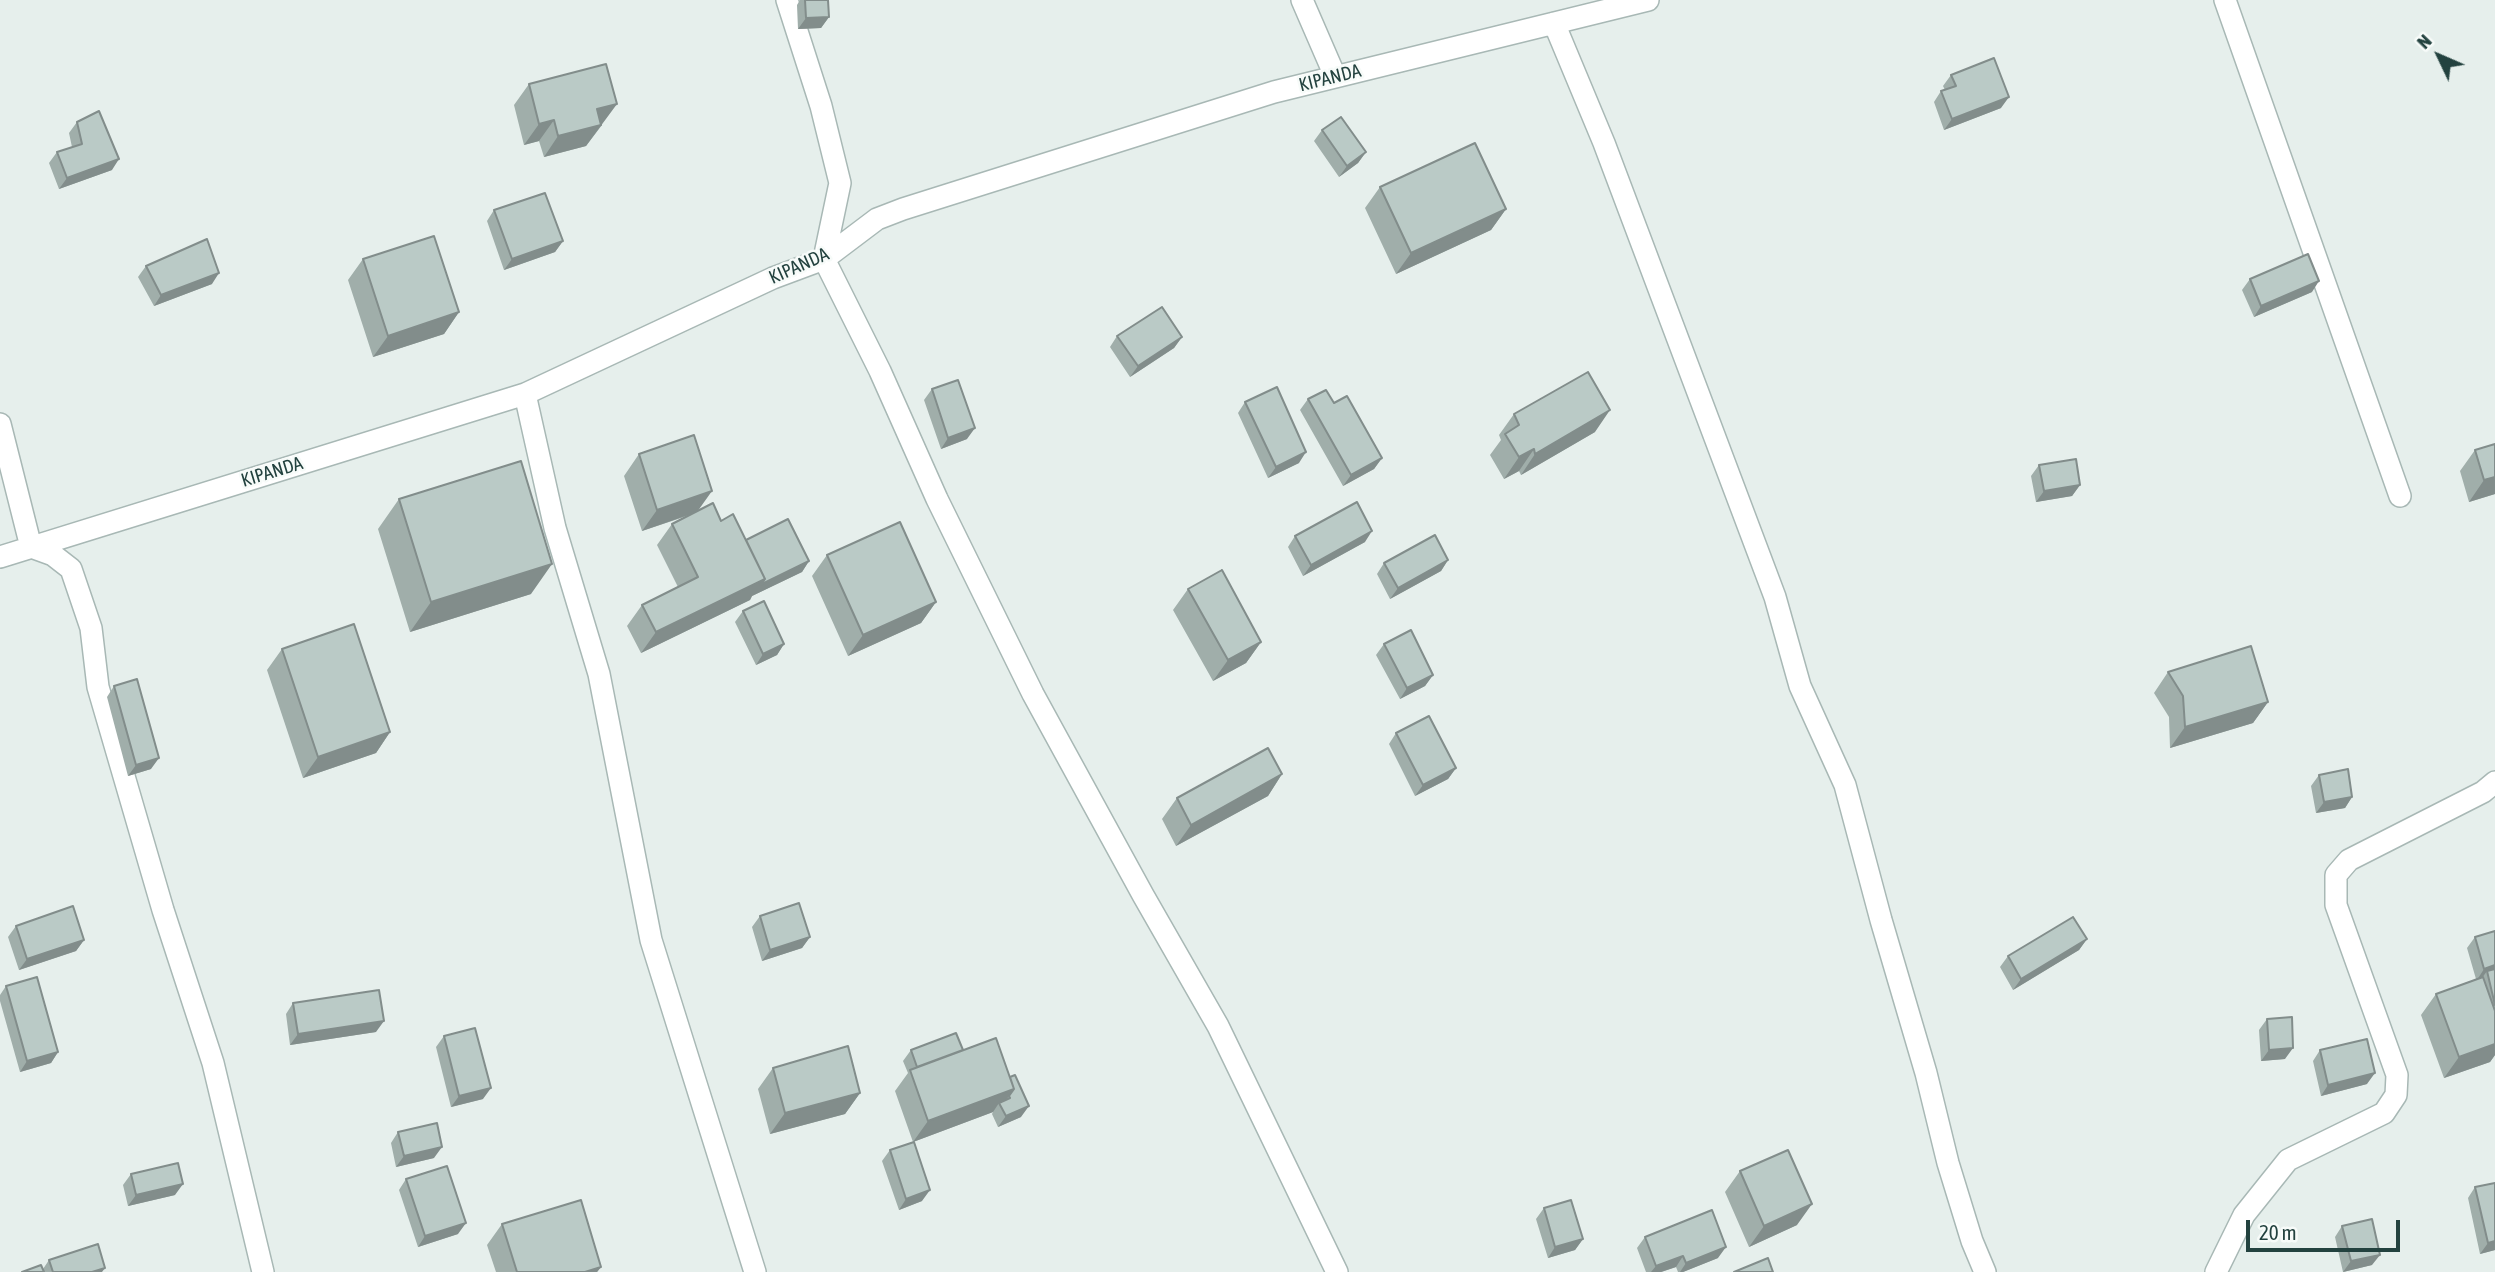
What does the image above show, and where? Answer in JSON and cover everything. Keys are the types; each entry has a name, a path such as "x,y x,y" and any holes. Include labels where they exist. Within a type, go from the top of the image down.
{"street":[{"path":"787,0 821,107 840,183 824,259 1033,694 1218,1026 1337,1272"},
{"path":"1302,0 1335,76"},
{"name":"KIPANDA","path":"0,557 525,394 774,278 824,259 877,219 902,209 1274,92 1648,0"},
{"path":"2225,0 2400,496"},
{"path":"1554,23 1604,143 1775,597 1800,686 1845,785 1926,1073 1948,1163 1972,1241 1985,1272"},
{"path":"525,394 555,528 599,674 651,940 755,1272"},
{"path":"0,424 31,547 53,555 71,569 81,595 91,628 98,687 163,910 213,1063 263,1272"},
{"path":"2216,1272 2244,1216 2288,1160 2384,1112 2396,1095 2397,1075 2336,905 2336,875 2349,860 2483,792 2495,782"}],"building":[{"path":"805,0 828,0 829,17 806,18"},
{"path":"1994,58 2009,97 1952,119 1941,91 1956,86 1951,75"},
{"path":"606,64 617,104 597,109 601,125 558,136 554,120 539,124 529,84"},
{"path":"99,111 119,159 67,178 57,152 82,144 77,122"},
{"path":"1341,117 1366,152 1347,166 1322,130"},
{"path":"1475,143 1506,209 1411,253 1380,187"},
{"path":"545,193 563,241 512,259 494,210"},
{"path":"434,236 459,312 388,336 363,259"},
{"path":"207,239 219,273 161,295 146,266"},
{"path":"2308,254 2319,281 2261,306 2250,279"},
{"path":"1162,307 1182,337 1138,366 1117,336"},
{"path":"1588,372 1610,410 1535,454 1534,449 1519,457 1505,434 1519,425 1514,414"},
{"path":"958,380 975,428 948,438 932,389"},
{"path":"1277,387 1306,452 1276,467 1245,402"},
{"path":"1326,390 1334,403 1347,396 1382,458 1351,475 1308,399"},
{"path":"694,435 712,491 657,510 639,454"},
{"path":"2495,444 2495,477 2484,480 2475,450"},
{"path":"2076,459 2080,485 2044,491 2039,465"},
{"path":"521,461 552,564 431,602 399,499"},
{"path":"1357,502 1372,531 1311,565 1295,536"},
{"path":"713,503 721,521 733,514 765,579 656,632 642,605 698,577 672,524"},
{"path":"788,519 809,561 760,585 765,579 746,540"},
{"path":"900,522 936,602 863,635 827,555"},
{"path":"1435,535 1448,560 1398,588 1384,563"},
{"path":"1222,570 1261,642 1228,660 1188,589"},
{"path":"764,601 784,644 763,654 743,611"},
{"path":"354,624 390,732 318,757 282,649"},
{"path":"1411,630 1433,675 1407,688 1384,644"},
{"path":"2251,646 2268,702 2185,727 2183,696 2168,672"},
{"path":"137,679 159,758 136,765 114,686"},
{"path":"1429,716 1456,768 1423,785 1396,733"},
{"path":"1268,748 1282,774 1191,825 1177,798"},
{"path":"2348,769 2352,797 2324,802 2319,775"},
{"path":"799,903 810,937 770,950 760,916"},
{"path":"73,906 84,940 27,959 16,926"},
{"path":"2073,917 2087,939 2021,979 2008,956"},
{"path":"2495,931 2495,965 2484,969 2475,937"},
{"path":"2495,969 2495,1005 2487,971"},
{"path":"37,977 58,1052 27,1061 6,986"},
{"path":"2483,977 2495,1011 2495,1044 2459,1057 2436,994"},
{"path":"379,990 384,1021 298,1034 293,1003"},
{"path":"2292,1017 2293,1048 2269,1050 2267,1019"},
{"path":"475,1028 491,1088 459,1096 444,1036"},
{"path":"956,1033 963,1050 917,1067 911,1050"},
{"path":"996,1038 1014,1089 928,1121 910,1070"},
{"path":"2367,1039 2375,1073 2328,1085 2320,1050"},
{"path":"848,1046 860,1093 785,1113 773,1068"},
{"path":"1015,1075 1029,1106 1006,1116 999,1103 1010,1098 1014,1089 1010,1077"},
{"path":"437,1123 442,1147 404,1156 398,1132"},
{"path":"914,1142 930,1190 906,1199 890,1150"},
{"path":"1788,1150 1812,1204 1764,1226 1740,1171"},
{"path":"178,1163 183,1184 136,1195 131,1174"},
{"path":"447,1166 466,1223 425,1236 406,1179"},
{"path":"2495,1183 2495,1241 2488,1243 2475,1187"},
{"path":"581,1200 601,1267 585,1272 517,1272 502,1224"},
{"path":"1571,1200 1583,1239 1555,1247 1544,1208"},
{"path":"1712,1210 1726,1247 1686,1263 1683,1256 1656,1266 1645,1237"},
{"path":"2372,1219 2380,1255 2351,1261 2342,1226"},
{"path":"98,1244 105,1268 92,1272 53,1272 49,1260"},
{"path":"1768,1258 1773,1272 1734,1272"},
{"path":"41,1265 44,1272 22,1272"}]}
